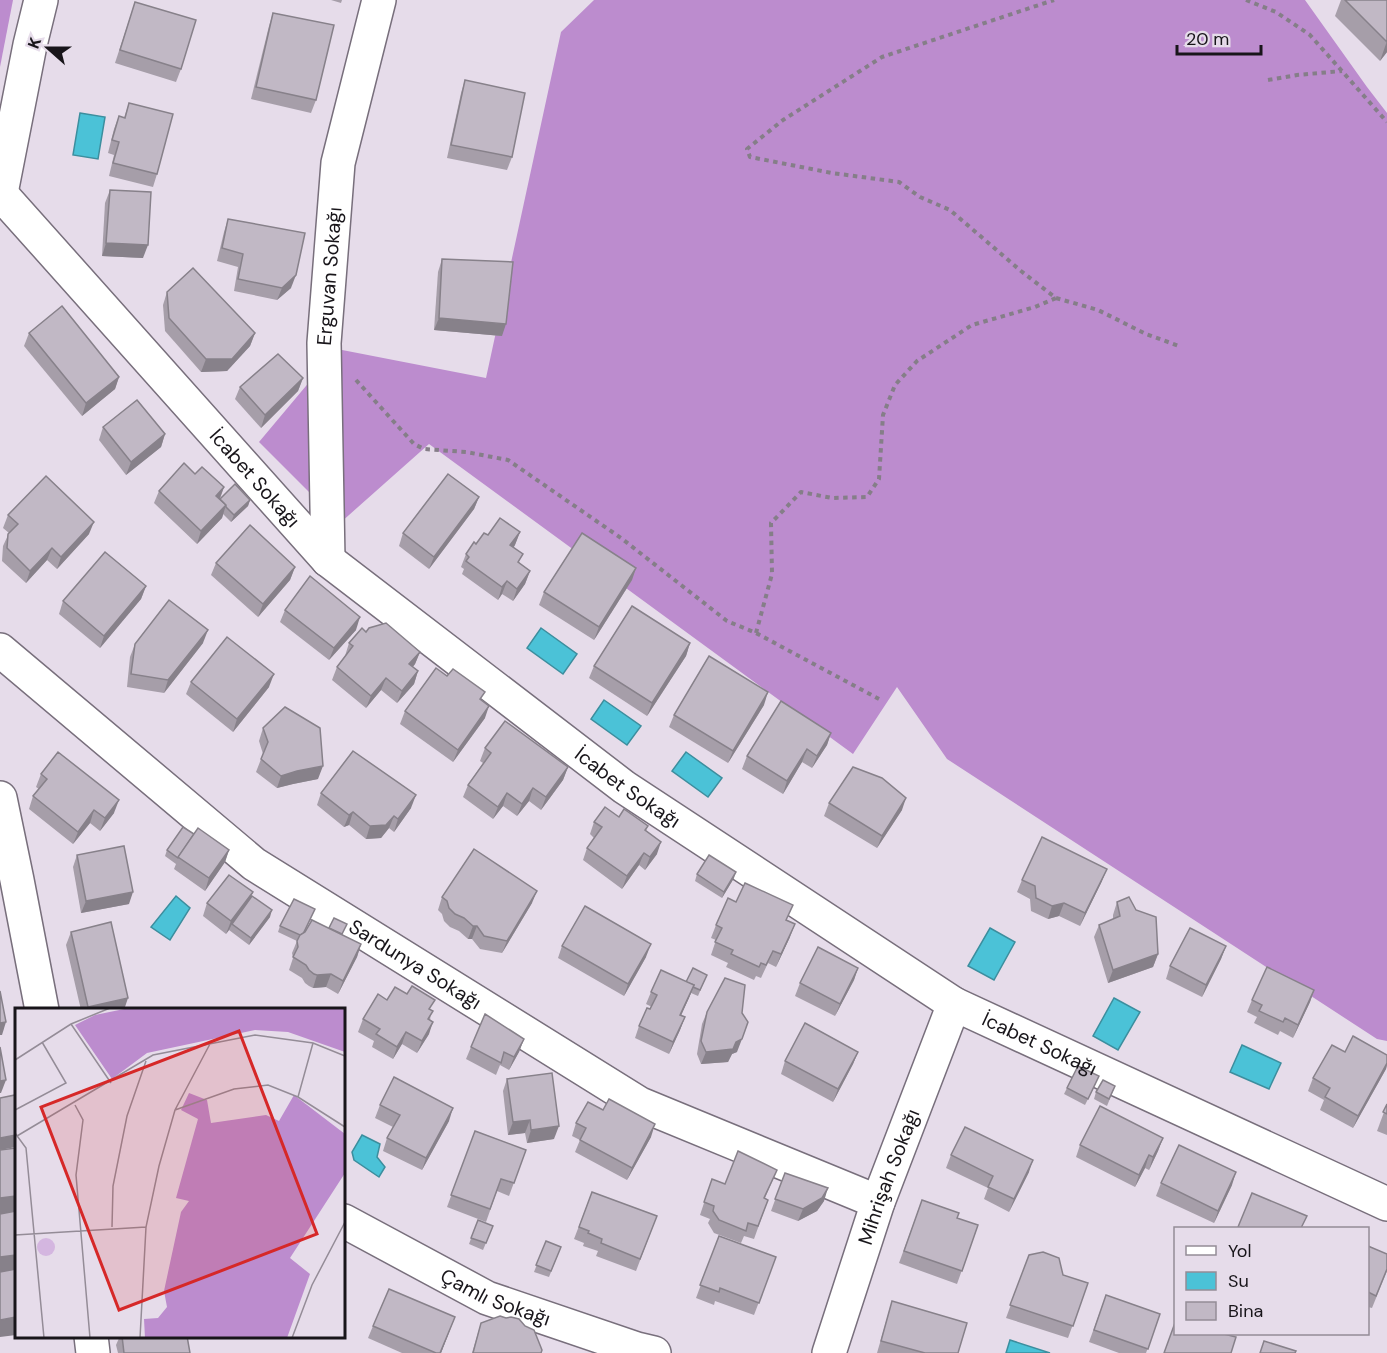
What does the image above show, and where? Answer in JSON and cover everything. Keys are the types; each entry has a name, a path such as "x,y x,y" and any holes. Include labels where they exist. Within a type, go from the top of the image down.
{"street":[{"path":"0,198 41,0"},
{"name":"Erguvan Sokağı","path":"328,560 324,343 338,163 379,0"},
{"name":"İcabet Sokağı","path":"1,194 328,560 624,787 954,1004 1387,1204"},
{"name":"Sardunya Sokağı","path":"0,650 254,864 640,1104 878,1202"},
{"path":"0,798 9,882 41,1008"},
{"name":"Mihrişah Sokağı","path":"829,1353 878,1202 954,1004"},
{"name":"Çamlı Sokağı","path":"345,1222 487,1298 654,1353"},
{"path":"92,1338 93,1353"}],"path":[{"path":"1054,0 882,57 783,120 747,149 750,157 764,161 899,182 920,197 950,210 1056,298 1098,310 1146,334 1179,346"},
{"path":"1246,0 1276,12 1310,35 1387,122"},
{"path":"1268,80 1342,71"},
{"path":"756,633 772,574 771,523 801,492 832,498 867,497 879,479 883,416 895,385 917,361 972,325 1035,307 1056,298"},
{"path":"324,343 414,444 424,449 466,452 508,460 621,538 727,621 756,633 879,699"}],"shaded area":[{"path":"0,0 13,0 0,67"},
{"path":"594,0 1305,0 1387,113 1387,1041 1377,1039 947,759 897,687 853,754 429,444 340,523 259,442 337,349 486,378 561,32"}],"water":[{"path":"80,113 105,117 98,159 73,155"},
{"path":"541,628 577,654 563,674 527,648"},
{"path":"604,700 641,726 627,745 591,719"},
{"path":"686,752 722,778 708,797 672,771"},
{"path":"176,896 190,908 170,940 151,927"},
{"path":"990,928 1015,942 994,980 968,966"},
{"path":"1114,998 1140,1012 1118,1050 1093,1036"},
{"path":"1242,1045 1281,1063 1269,1089 1230,1072"},
{"path":"362,1135 380,1144 377,1157 385,1167 379,1177 354,1160 352,1152"},
{"path":"1010,1340 1050,1353 1006,1353"}],"building":[{"path":"1345,0 1387,0 1387,42"},
{"path":"135,2 196,20 181,69 120,50"},
{"path":"273,13 334,25 316,100 256,87"},
{"path":"465,80 525,93 512,157 451,145"},
{"path":"129,103 173,114 157,174 113,163 119,142 112,140 119,116 125,118"},
{"path":"110,190 151,192 148,245 106,243"},
{"path":"228,219 305,233 296,275 282,288 238,279 243,254 222,248"},
{"path":"442,259 513,262 506,324 439,318"},
{"path":"193,268 255,333 232,359 206,359 169,318 167,292"},
{"path":"62,306 119,377 86,403 29,333"},
{"path":"278,354 303,378 265,415 240,387"},
{"path":"137,400 165,434 131,462 103,427"},
{"path":"184,463 195,474 202,467 224,487 216,496 226,505 201,531 159,491"},
{"path":"448,474 479,497 434,557 403,533"},
{"path":"46,476 94,522 61,557 52,548 30,571 7,548 8,534 18,524 8,515"},
{"path":"235,484 250,500 234,515 220,499"},
{"path":"500,518 520,532 510,545 523,554 518,562 530,571 517,589 507,581 502,587 466,561 469,557 466,554 474,542 476,544 484,533 488,535"},
{"path":"250,525 295,567 263,604 216,563"},
{"path":"582,533 636,568 599,627 544,592"},
{"path":"105,552 146,586 104,636 63,601"},
{"path":"310,576 360,617 334,648 285,610"},
{"path":"169,600 208,630 168,680 131,674 135,644"},
{"path":"632,606 690,643 652,703 594,666"},
{"path":"386,623 420,652 409,664 418,671 402,691 386,678 371,696 337,667 353,646 349,643 362,628 366,632 369,628"},
{"path":"227,637 274,674 237,719 191,682"},
{"path":"709,656 768,692 733,751 674,715"},
{"path":"436,668 447,676 453,669 485,692 480,699 489,706 458,750 405,711"},
{"path":"781,701 831,733 817,756 807,749 787,781 747,756"},
{"path":"285,707 320,728 323,766 281,776 261,759 268,742 263,728"},
{"path":"505,721 568,767 546,797 533,788 522,804 507,793 498,807 468,785 491,753 485,748"},
{"path":"353,751 416,795 398,819 394,816 386,825 370,826 353,812 349,815 321,793"},
{"path":"58,752 119,800 105,818 94,810 78,832 33,796 47,779 41,774"},
{"path":"853,767 882,778 906,798 882,836 829,803"},
{"path":"605,807 619,817 624,809 648,826 645,830 661,842 650,857 644,853 627,876 587,848 602,827 594,822"},
{"path":"183,827 194,834 178,858 167,850"},
{"path":"198,828 229,850 209,878 178,857"},
{"path":"1042,837 1107,869 1085,913 1064,903 1052,906 1036,898 1035,886 1022,880"},
{"path":"124,846 133,892 86,901 77,855"},
{"path":"474,849 537,891 507,941 484,936 477,926 473,926 455,914 442,897"},
{"path":"709,855 736,872 724,892 697,874"},
{"path":"229,875 253,892 231,921 207,903"},
{"path":"745,883 793,905 786,920 795,924 781,954 773,951 766,965 761,963 759,967 731,954 733,950 715,942 722,928 716,925 728,898 736,902"},
{"path":"252,896 272,910 251,938 232,924"},
{"path":"1129,897 1136,910 1156,917 1158,954 1113,970 1099,925 1120,916 1117,902"},
{"path":"294,899 315,909 303,934 300,935 280,926"},
{"path":"585,906 651,944 628,984 562,946"},
{"path":"334,918 347,924 342,934 329,928"},
{"path":"312,920 361,944 343,981 331,974 314,974 306,965 293,957 300,935 305,932"},
{"path":"111,922 128,998 88,1007 71,932"},
{"path":"1190,928 1226,946 1206,985 1170,966"},
{"path":"818,947 858,968 840,1004 800,983"},
{"path":"1267,967 1314,990 1298,1025 1285,1018 1283,1022 1259,1011 1262,1005 1252,1000"},
{"path":"693,968 707,975 700,990 686,982"},
{"path":"661,970 694,985 680,1015 685,1017 673,1042 639,1026 647,1008 650,1009 657,995 651,992"},
{"path":"725,978 745,985 742,1013 748,1022 742,1039 736,1042 733,1049 706,1052 701,1041 707,1012"},
{"path":"412,986 435,1000 429,1009 433,1011 428,1019 433,1022 422,1041 406,1032 397,1047 376,1034 380,1029 363,1019 378,994 387,1000 395,987 407,994"},
{"path":"0,991 6,1022 0,1023"},
{"path":"485,1014 524,1039 514,1057 504,1052 501,1063 471,1047"},
{"path":"805,1023 858,1052 838,1089 785,1061"},
{"path":"1353,1036 1387,1055 1387,1063 1358,1116 1325,1097 1330,1088 1313,1078 1332,1045 1345,1052"},
{"path":"0,1047 6,1080 0,1081"},
{"path":"1078,1066 1099,1076 1088,1099 1067,1088"},
{"path":"552,1073 559,1126 531,1130 530,1120 513,1122 507,1079"},
{"path":"394,1077 453,1108 426,1158 387,1138 400,1115 380,1105"},
{"path":"1103,1080 1115,1086 1109,1099 1096,1092"},
{"path":"15,1095 15,1135 0,1138 0,1098"},
{"path":"609,1099 655,1124 632,1168 580,1140 586,1128 576,1123 588,1102 603,1110"},
{"path":"1100,1106 1163,1138 1153,1157 1149,1155 1139,1175 1080,1145"},
{"path":"965,1127 1033,1160 1014,1199 988,1187 993,1176 951,1155"},
{"path":"475,1131 526,1150 514,1183 501,1179 490,1209 451,1195"},
{"path":"1179,1145 1236,1172 1218,1211 1161,1183"},
{"path":"15,1148 15,1196 0,1198 0,1150"},
{"path":"738,1151 777,1170 764,1198 768,1200 758,1226 748,1223 746,1231 719,1220 713,1211 714,1206 704,1202 712,1179 725,1184"},
{"path":"785,1173 828,1188 822,1198 803,1209 775,1199"},
{"path":"592,1192 657,1216 640,1259 601,1243 602,1239 579,1227"},
{"path":"1252,1193 1307,1216 1302,1227 1238,1227"},
{"path":"922,1200 959,1213 957,1218 978,1225 962,1271 904,1251"},
{"path":"15,1211 15,1255 0,1257 0,1214"},
{"path":"478,1220 493,1226 486,1243 471,1238"},
{"path":"719,1236 776,1257 759,1303 720,1288 719,1292 700,1285"},
{"path":"546,1241 561,1247 551,1271 536,1265"},
{"path":"1369,1246 1387,1254 1387,1269 1376,1296 1369,1292"},
{"path":"1043,1252 1059,1258 1063,1275 1088,1283 1073,1326 1010,1305 1029,1255"},
{"path":"15,1269 15,1317 0,1320 0,1272"},
{"path":"389,1289 455,1317 440,1353 373,1326"},
{"path":"1106,1295 1160,1314 1148,1349 1094,1330"},
{"path":"892,1301 967,1323 958,1353 925,1353 881,1341"},
{"path":"500,1316 519,1319 525,1326 534,1330 542,1350 541,1353 473,1353 481,1323"},
{"path":"1174,1326 1174,1335 1236,1337 1231,1353 1164,1353"},
{"path":"122,1338 187,1338 190,1353 124,1353"},
{"path":"1264,1341 1296,1351 1295,1353 1260,1353"}]}
